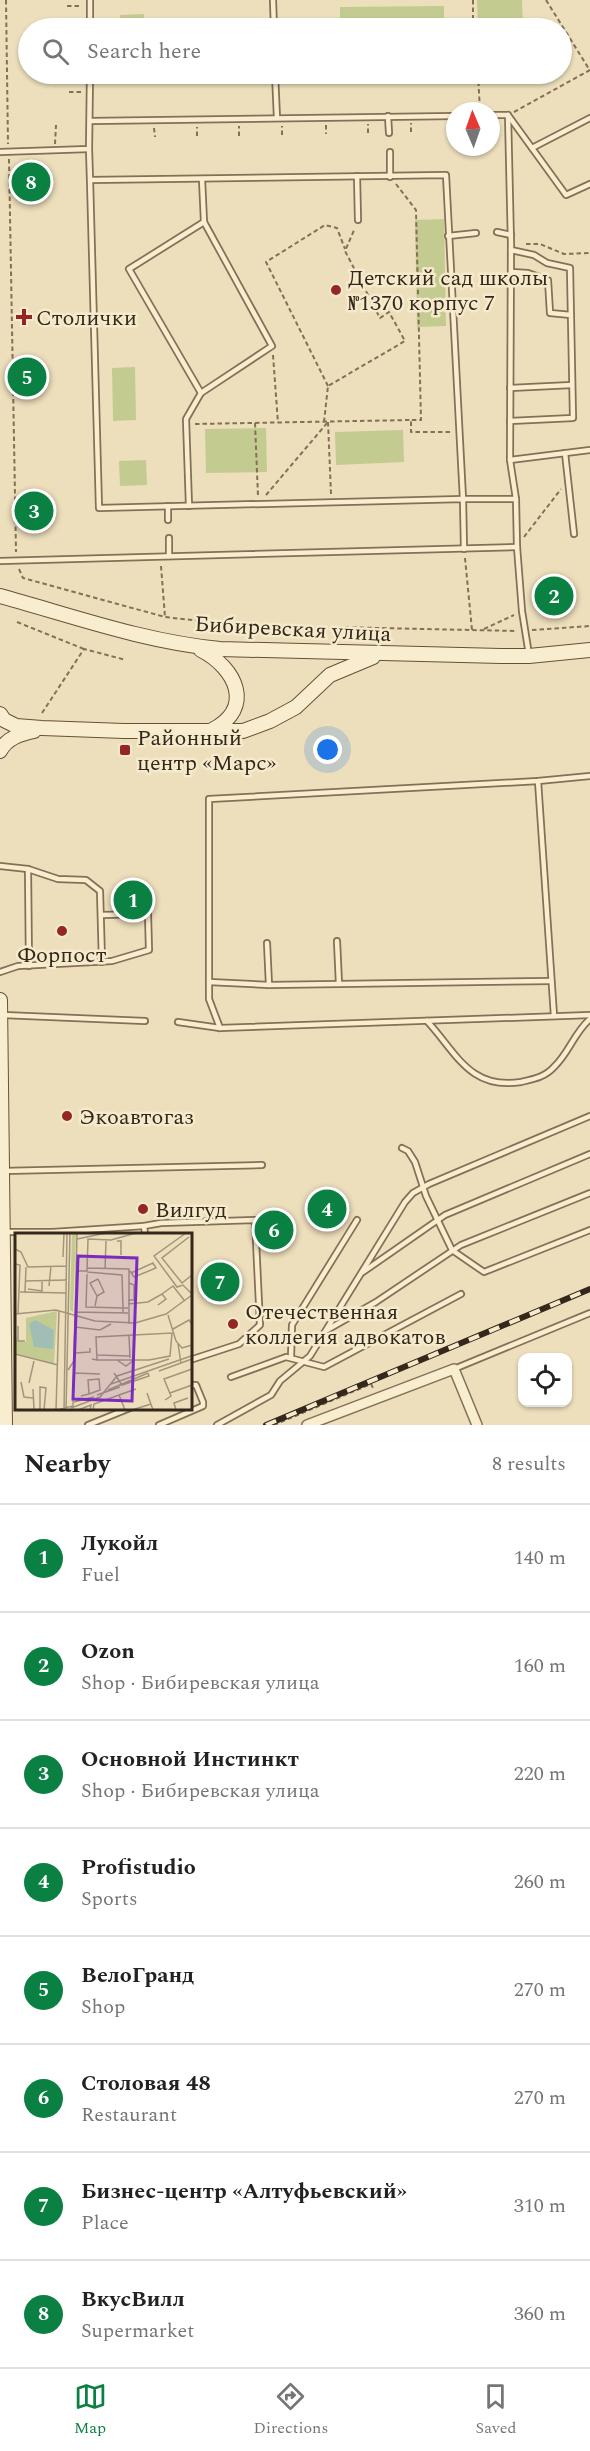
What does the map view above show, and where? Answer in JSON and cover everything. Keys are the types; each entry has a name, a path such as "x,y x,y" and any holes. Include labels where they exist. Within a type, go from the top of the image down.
{"main road":[{"name":"Бибиревская улица","path":"0,596 118,630 195,646 264,652 529,656 590,650"},
{"path":"195,646 213,656 225,667 234,680 236,690 235,710 231,718 208,732"},
{"path":"0,714 4,720 16,726 42,728 243,731 270,721 296,707 330,675 381,654"},
{"path":"0,751 3,745 16,736 42,728"},
{"path":"0,1000 2,1177 10,1393 5,1425"}],"street":[{"path":"308,1425 454,1370 477,1425"}],"lane":[{"path":"273,0 274,18"},
{"path":"89,84 89,149 99,508 516,499"},
{"path":"275,84 277,118"},
{"path":"500,115 508,115"},
{"path":"508,115 566,195 590,184"},
{"path":"508,115 511,235 510,460 516,499 522,611 529,656"},
{"path":"388,116 389,133"},
{"path":"90,121 446,116"},
{"path":"532,148 590,118"},
{"path":"0,152 89,149"},
{"path":"390,152 390,177"},
{"path":"90,180 446,175 464,549"},
{"path":"357,177 358,220"},
{"path":"189,506 186,419 201,393 272,346 204,222 202,179"},
{"path":"201,393 129,269 204,222"},
{"path":"448,236 476,232"},
{"path":"496,232 511,235"},
{"path":"510,421 573,418 570,268 547,263 534,255 511,250"},
{"path":"511,272 528,273 548,280 549,313 571,315"},
{"path":"510,388 572,385"},
{"path":"510,460 590,450"},
{"path":"565,453 574,534"},
{"path":"168,506 168,520"},
{"path":"169,538 169,556"},
{"path":"0,561 517,548"},
{"path":"220,1028 209,999 209,799 538,781 590,776"},
{"path":"538,781 554,1016"},
{"path":"0,866 28,869 58,879 86,880 100,891 102,962"},
{"path":"28,869 29,966"},
{"path":"0,972 18,966 112,961 149,950 148,914 101,915"},
{"path":"337,941 339,984"},
{"path":"267,944 269,985"},
{"path":"209,982 269,985 551,981"},
{"path":"0,1015 145,1021"},
{"path":"178,1022 220,1028 554,1016 590,1017"},
{"path":"427,1021 447,1042 459,1063 477,1077 496,1082 515,1083 538,1079 555,1067 578,1029 590,1017"},
{"path":"217,1425 270,1395 280,1381 306,1360 405,1202 413,1193 590,1116"},
{"path":"402,1148 412,1156 423,1187 452,1250 484,1272 590,1230"},
{"path":"361,1274 445,1215 590,1154"},
{"path":"2,1177 262,1165"},
{"path":"325,1332 376,1302 452,1250 590,1193"},
{"path":"4,1232 53,1233 161,1223 255,1220 260,1325 239,1344 192,1359"},
{"path":"291,1357 292,1325 357,1220"},
{"path":"144,1226 144,1233"},
{"path":"231,1377 282,1357 306,1360 324,1366 461,1294"},
{"path":"454,1370 590,1313"},
{"path":"159,1425 203,1406 199,1389 192,1386"},
{"path":"88,1425 125,1410"}],"path":[{"path":"6,0 16,560 22,578 165,616 227,624 310,629 332,627 525,631 590,626"},
{"path":"473,0 473,18"},
{"path":"546,0 557,18"},
{"path":"68,6 90,3"},
{"path":"572,41 590,70 572,80"},
{"path":"479,84 480,102"},
{"path":"508,115 564,84"},
{"path":"69,92 89,92"},
{"path":"55,150 56,125"},
{"path":"186,425 421,420 416,210 390,177"},
{"path":"345,251 358,220"},
{"path":"328,386 405,341 389,312 380,318 345,251 337,228 325,225 266,262 328,386 326,422 331,502"},
{"path":"511,244 540,244 564,254 590,254"},
{"path":"272,346 278,423"},
{"path":"411,420 411,432 459,432"},
{"path":"258,504 326,422"},
{"path":"255,423 258,504"},
{"path":"517,548 568,480"},
{"path":"464,549 472,630"},
{"path":"160,556 165,616"},
{"path":"482,629 522,611"},
{"path":"17,622 84,649 126,660"},
{"path":"42,713 84,649"},
{"path":"274,1425 370,1384 380,1398"}],"green space":[{"path":"477,0 522,0 523,18 478,18"},
{"path":"444,6 444,18 340,18 340,7"},
{"path":"144,14 144,18 120,18 120,15"},
{"path":"444,219 446,326 417,327 415,220"},
{"path":"135,367 136,420 113,421 112,368"},
{"path":"266,428 267,472 206,473 205,429"},
{"path":"403,430 404,462 336,465 335,432"},
{"path":"146,460 147,485 120,486 119,461"}],"railway":[{"path":"266,1425 590,1289"}],"place":[{"name":"ВкусВилл","path":"31,182"},
{"name":"Детский сад школы №1370 корпус 7","path":"336,290"},
{"name":"Столички","path":"24,317"},
{"name":"ВелоГранд","path":"27,377"},
{"name":"Основной Инстинкт","path":"34,511"},
{"name":"Ozon","path":"554,596"},
{"name":"Районный центр «Марс»","path":"125,750"},
{"name":"Лукойл","path":"133,900"},
{"name":"Форпост","path":"62,931"},
{"name":"Экоавтогаз","path":"67,1116"},
{"name":"Вилгуд","path":"143,1209"},
{"name":"Profistudio","path":"327,1209"},
{"name":"Столовая 48","path":"274,1230"},
{"name":"Бизнес-центр «Алтуфьевский»","path":"220,1282"},
{"name":"Отечественная коллегия адвокатов","path":"233,1324"}]}
